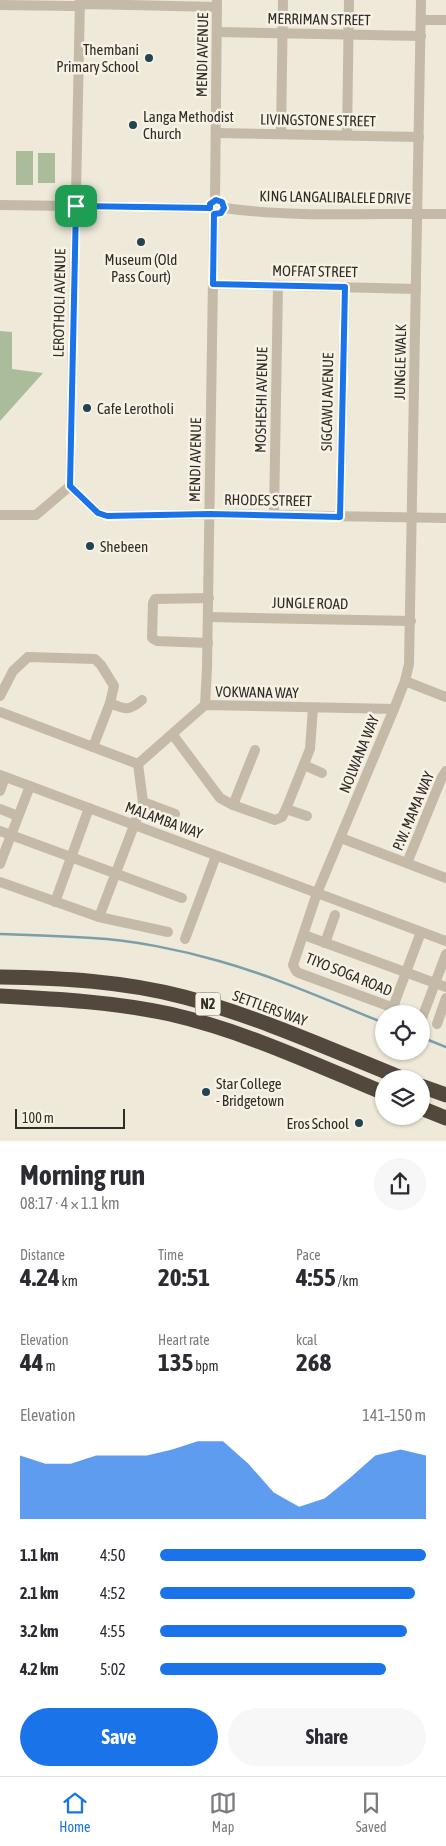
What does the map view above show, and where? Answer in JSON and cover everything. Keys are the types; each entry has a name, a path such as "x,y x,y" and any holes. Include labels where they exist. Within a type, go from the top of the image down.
{"highway":[{"name":"SETTLERS WAY","path":"0,977 104,982 184,997 268,1025 381,1070"},
{"name":"N2","path":"0,996 94,1001 170,1014 245,1037 375,1089"},
{"path":"430,1090 446,1096"},
{"path":"430,1112 446,1118"}],"street":[{"path":"281,134 283,0"},
{"path":"347,135 349,0"},
{"name":"JUNGLE WALK","path":"405,681 409,664 411,621 422,0"},
{"name":"LEROTHOLI AVENUE","path":"70,486 80,3"},
{"path":"0,5 217,3"},
{"name":"MENDI AVENUE","path":"205,706 209,598 217,3"},
{"path":"421,20 446,20"},
{"name":"MERRIMAN STREET","path":"217,32 421,36"},
{"name":"LIVINGSTONE STREET","path":"216,133 419,137"},
{"path":"0,205 213,207"},
{"name":"KING LANGALIBALELE DRIVE","path":"213,207 221,213 224,208 278,213 446,214"},
{"name":"MOFFAT STREET","path":"213,284 416,289"},
{"name":"MOSHESHI AVENUE","path":"274,515 278,286"},
{"name":"SIGCAWU AVENUE","path":"340,517 345,287"},
{"path":"0,515 36,515 70,486"},
{"name":"RHODES STREET","path":"70,486 98,513 107,516 209,514 446,518"},
{"path":"208,642 157,642 152,636 152,603 158,598 209,598"},
{"name":"JUNGLE ROAD","path":"208,617 411,621"},
{"path":"0,696 13,671 28,657 91,658 98,661 113,683 114,690 93,747"},
{"path":"405,681 446,697"},
{"name":"NOLWANA WAY","path":"317,893 405,681"},
{"path":"110,703 127,709 132,708 142,700"},
{"name":"VOKWANA WAY","path":"138,764 205,706 394,710"},
{"path":"173,734 217,795 224,801 275,820 282,816 286,809 304,765 311,743 313,708"},
{"path":"0,712 138,764 143,802 99,917"},
{"path":"232,805 255,750"},
{"path":"304,765 322,772"},
{"name":"P.W. MAMA WAY","path":"407,863 446,770"},
{"path":"0,791 3,776"},
{"name":"MALAMBA WAY","path":"3,776 446,941"},
{"path":"0,864 30,786"},
{"path":"143,802 175,814"},
{"path":"54,902 88,808"},
{"path":"0,809 18,816"},
{"path":"286,809 307,816"},
{"path":"0,831 182,898"},
{"path":"341,838 446,878"},
{"path":"185,939 216,856"},
{"path":"0,882 99,917 168,932"},
{"name":"TIYO SOGA ROAD","path":"317,893 293,965 296,972 385,1005"},
{"path":"325,943 335,915"},
{"path":"394,1005 421,932"},
{"path":"304,935 446,988"},
{"path":"427,1005 446,954"},
{"path":"441,1025 446,998"}],"green space":[{"path":"16,151 33,151 33,185 16,185"},
{"path":"38,153 55,153 55,183 38,183"},
{"path":"0,331 12,332 12,369 43,373 0,421"}],"waterway":[{"path":"0,934 107,939 140,943 189,953 261,974 375,1019"},
{"path":"430,1041 446,1047"}],"place":[{"name":"Thembani Primary School","path":"149,58"},
{"name":"Langa Methodist Church","path":"133,125"},
{"name":"Museum (Old Pass Court)","path":"141,242"},
{"name":"Cafe Lerotholi","path":"87,408"},
{"name":"Shebeen","path":"90,546"},
{"name":"Star College - Bridgetown","path":"206,1092"},
{"name":"Eros School","path":"359,1123"}],"route":[{"path":"214,201 220,201 224,208 221,213 214,214 213,284 345,287 340,517 209,514 107,516 98,513 70,486 76,206 210,208 210,204 214,201"}]}
